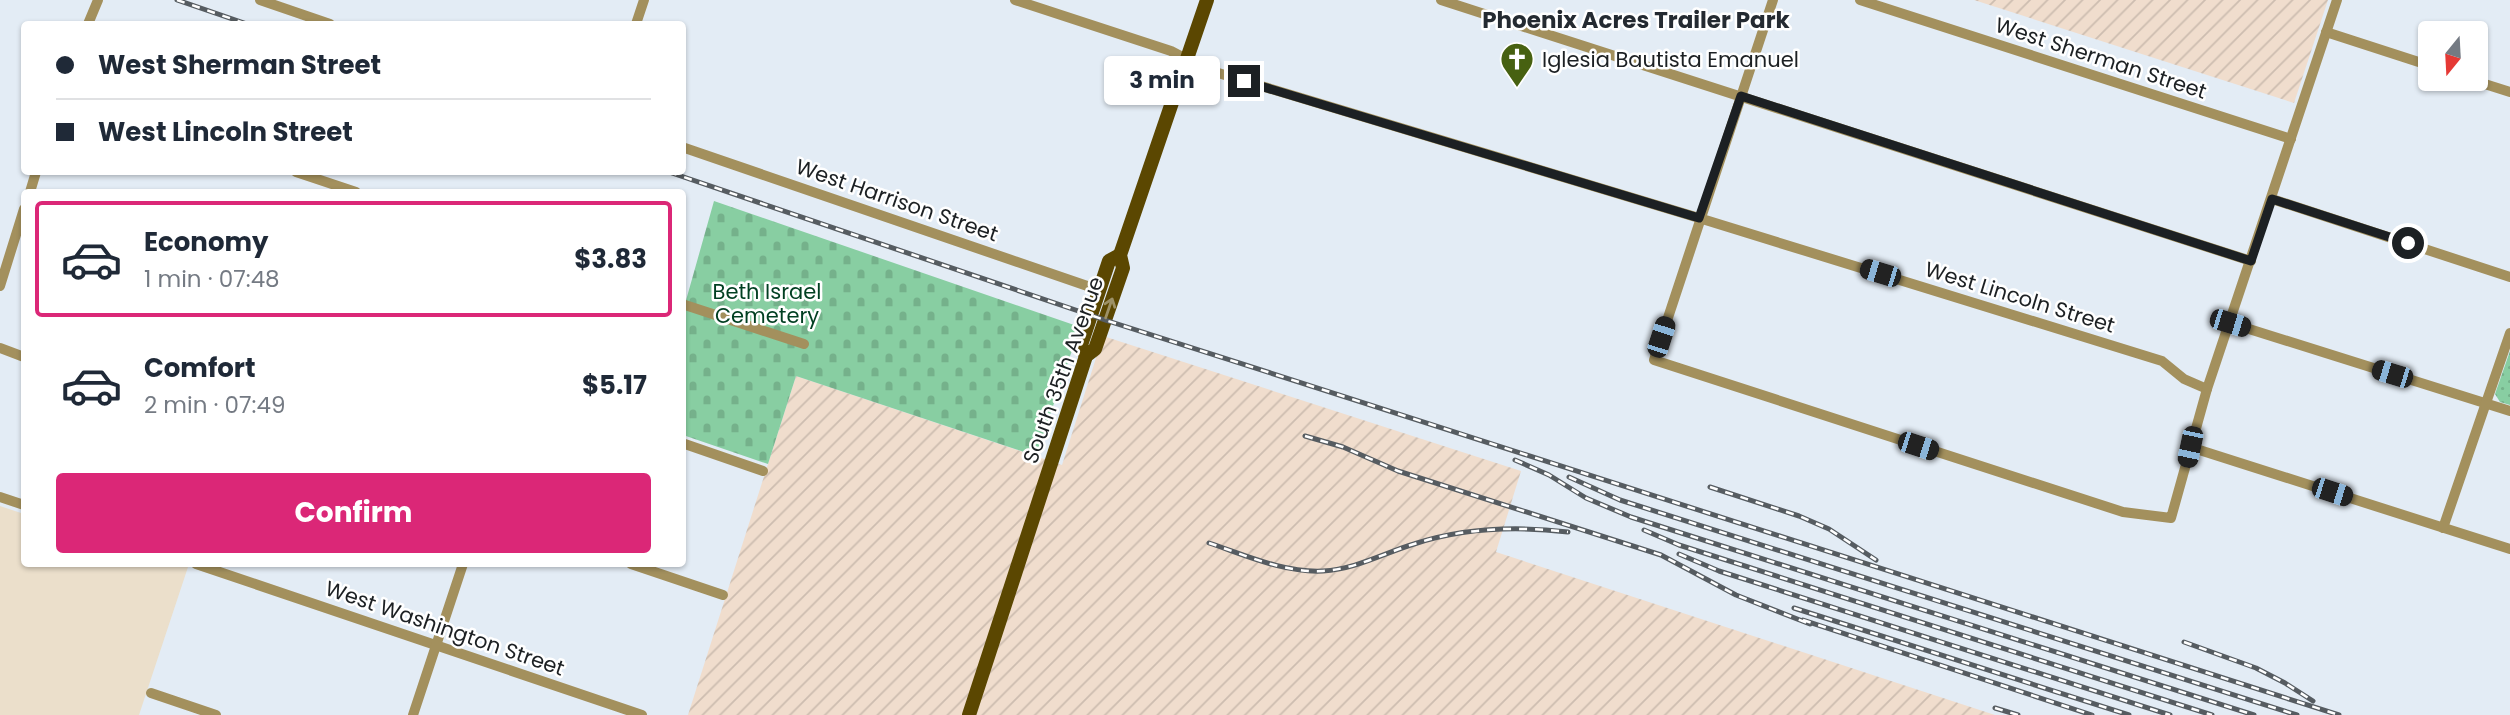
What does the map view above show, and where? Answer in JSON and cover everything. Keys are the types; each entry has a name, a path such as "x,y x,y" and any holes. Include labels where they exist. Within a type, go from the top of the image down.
{"main road":[{"name":"South 35th Avenue","path":"969,715 1086,356 1095,349 1123,268 1120,255 1207,0"},
{"path":"1086,356 1081,345 1099,290 1109,261 1120,255"}],"street":[{"path":"89,21 98,0"},
{"path":"260,0 321,21"},
{"path":"637,21 644,0"},
{"name":"West Lincoln Street","path":"1015,0 1171,51 1205,69 2162,361 2184,379 2207,389"},
{"path":"1441,0 2251,261"},
{"path":"1773,0 1654,360 2123,513 2171,518 2207,389 2337,0"},
{"name":"West Sherman Street","path":"1860,0 2291,139"},
{"path":"2326,33 2418,62"},
{"path":"2488,85 2510,92"},
{"name":"West Harrison Street","path":"686,148 1099,290"},
{"path":"305,175 347,189"},
{"path":"2272,199 2510,277"},
{"path":"0,286 21,221"},
{"path":"686,305 804,344"},
{"path":"2230,323 2510,411"},
{"path":"2443,528 2510,333"},
{"path":"0,348 21,356"},
{"path":"686,444 763,471"},
{"path":"2190,447 2510,549"},
{"path":"0,497 21,504"},
{"name":"West Washington Street","path":"205,567 642,715"},
{"path":"413,715 462,567"},
{"path":"640,567 723,595"},
{"path":"150,693 216,715"}],"shaded area":[{"path":"1974,0 2328,0 2294,103"},
{"path":"1103,336 1521,471 1496,552 1995,715 688,715 796,376 1062,465"},
{"path":"0,506 21,513 21,567 188,567 139,715 0,715"}],"green space":[{"name":"Beth Israel Cemetery","path":"714,201 1080,327 1036,456 796,376 768,464 686,436 686,300"},
{"path":"2510,351 2510,405 2500,402 2495,394"}],"railway":[{"path":"177,0 238,21"},
{"path":"678,175 1105,320 2339,715"},
{"path":"1305,436 1343,447 1398,471 1661,555 1736,595 1810,624"},
{"path":"1515,460 1549,475 1586,498 1631,517 2254,715"},
{"path":"1569,477 1620,500 2297,715"},
{"path":"1710,487 1799,516 1829,529 1876,560"},
{"path":"1209,543 1279,566 1323,571 1347,567 1414,544 1452,535 1510,529 1568,532"},
{"path":"1644,530 1679,545 2212,715"},
{"path":"1679,554 1719,571 2170,715"},
{"path":"1794,608 2129,715"},
{"path":"1803,620 2092,715"},
{"path":"2184,642 2256,668 2313,701"},
{"path":"1995,708 2018,715"}],"place":[{"name":"Iglesia Bautista Emanuel","path":"1517,89"}],"district":[{"name":"Phoenix Acres Trailer Park","path":"1636,20"}],"route":[{"path":"1244,81 1699,218 1741,96 2251,261 2272,199 2408,243"}]}
